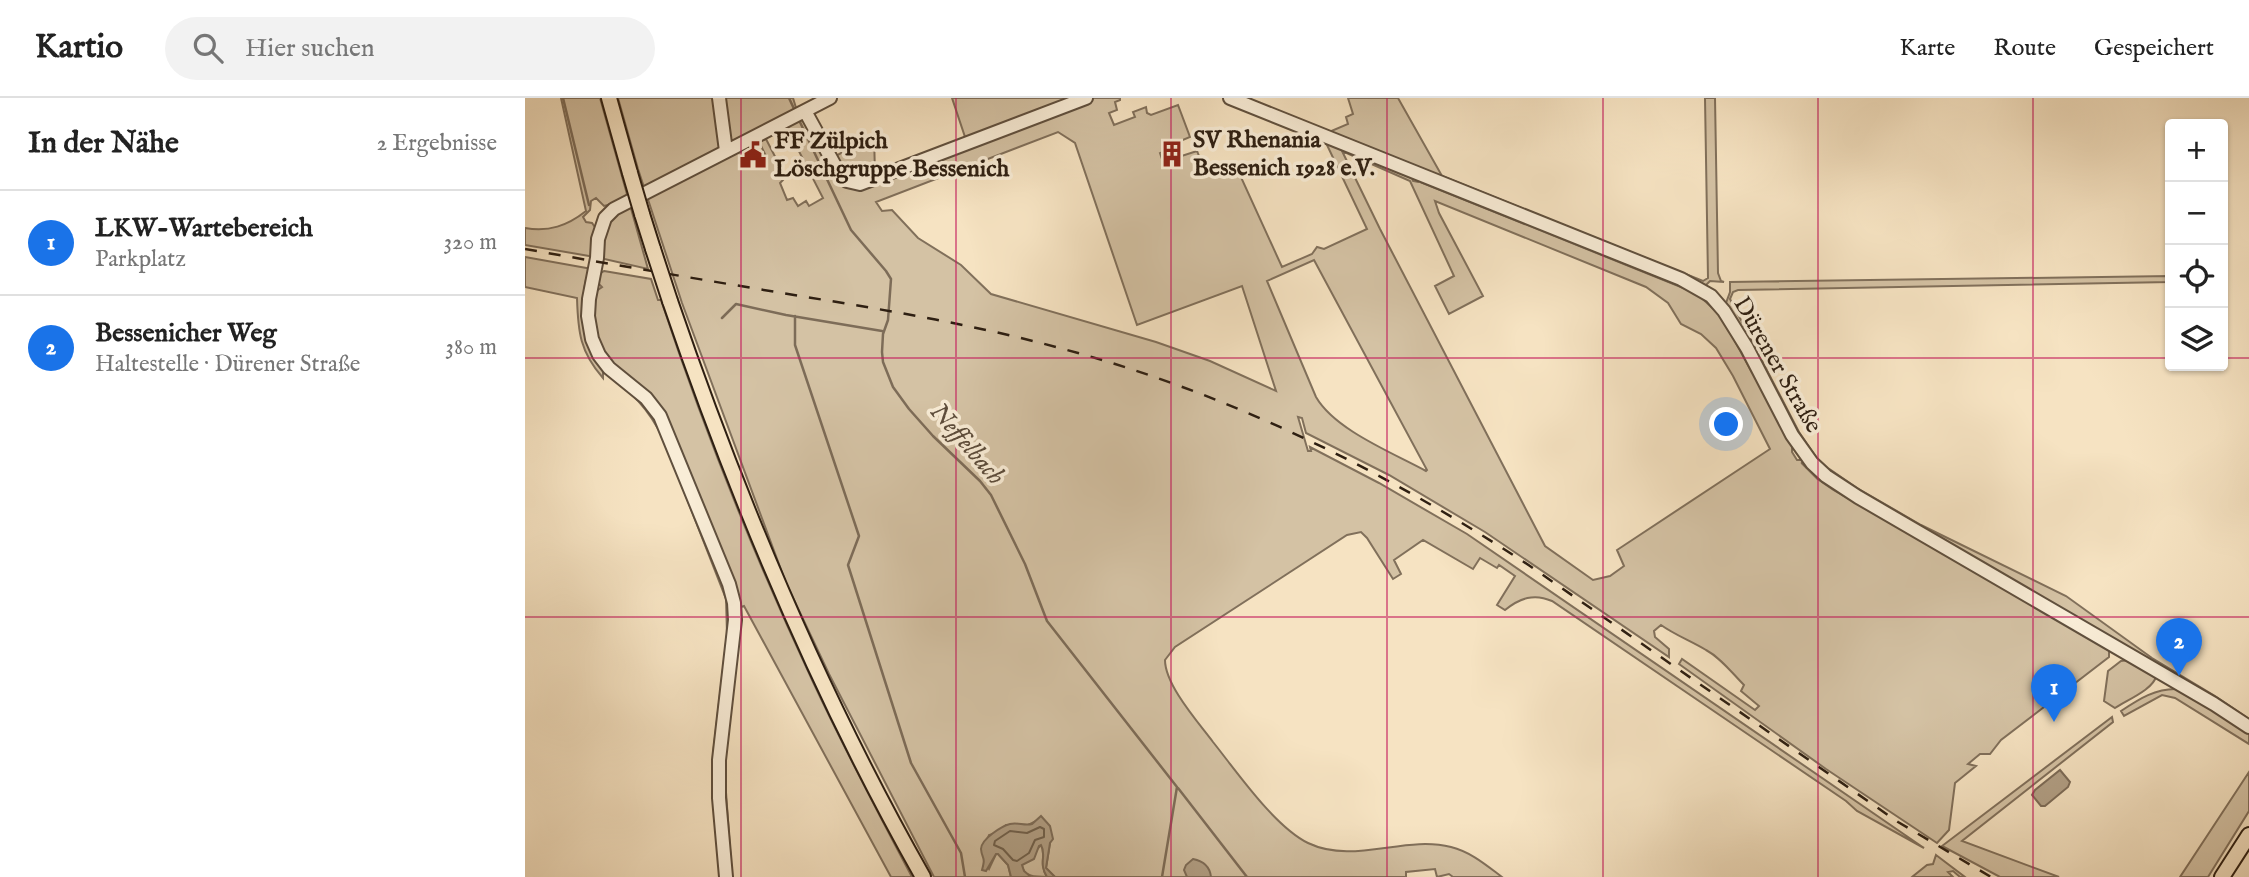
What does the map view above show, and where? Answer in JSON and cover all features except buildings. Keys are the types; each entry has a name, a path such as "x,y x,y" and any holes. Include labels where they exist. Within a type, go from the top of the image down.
{"main road":[{"path":"609,98 653,249 724,454 822,681 894,826 923,877"},
{"path":"2222,877 2249,835"}],"street":[{"path":"719,98 726,151"},
{"path":"726,877 719,798 719,760 735,620 730,584 660,416 646,398 609,368 600,355 592,339 588,309 598,239 605,218 617,207 830,98"},
{"path":"799,114 839,173 847,181 860,184 1086,98"},
{"name":"Dürener Straße","path":"1230,98 1681,279 1704,291 1731,320 1793,435 1812,463 1826,476 1869,504 2214,704 2249,727"}],"shaded area":[{"path":"561,98 600,98 648,269 600,258 601,245 616,203 604,206 596,198 591,201 590,210 583,217 597,230 595,257 525,245 525,228 557,227 586,211"},
{"path":"618,98 793,98 797,111 735,143 722,141 740,147 749,162 759,157 762,161 767,158 759,142 766,139 784,174 781,175 783,180 780,183 787,200 793,198 798,206 806,201 809,206 823,198 787,128 800,117 834,157 874,135 875,174 966,140 952,98 1063,98 1065,102 1074,98 1120,98 1115,102 1117,110 1109,113 1114,125 1135,117 1133,112 1146,107 1147,113 1151,115 1178,105 1190,137 1173,144 1174,148 1160,153 1163,162 1197,151 1207,176 1235,164 1282,267 1312,254 1317,247 1324,249 1367,229 1327,143 1411,175 1413,181 1420,180 1679,283 1701,295 1723,316 1792,444 1792,452 1797,460 1804,460 2109,647 2109,657 2001,740 1990,754 1980,754 1968,764 1976,766 1955,783 1949,830 1937,843 1826,769 1679,664 1682,659 1755,710 1759,706 1741,691 1744,685 1711,653 1661,625 1654,631 1655,637 1669,649 1669,657 1485,532 1389,475 1306,433 1302,418 1298,417 1308,451 1311,451 1310,447 1379,483 1467,534 1924,848 1857,811 1552,601 1539,597 1527,598 1505,610 1497,605 1515,576 1499,565 1497,568 1480,558 1473,569 1423,540 1394,560 1401,574 1393,579 1361,532 1347,535 1175,647 1165,660 1170,681 1191,714 1257,797 1282,824 1308,843 1343,851 1415,844 1451,847 1472,856 1502,877 1453,877 1449,874 1437,877 1435,869 1406,872 1406,877 1055,877 1046,868 1050,843 1036,821 1026,826 1006,825 989,835 982,853 985,863 989,869 998,854 1008,865 1011,877 934,877 829,674 786,583 682,303","holes":["1058,132 1075,143 1137,325 1242,286 1276,391 1210,361 1156,342 991,294 961,265 918,238 892,210 882,211 876,202","1342,151 1410,181 1454,276 1435,286 1449,314 1483,296 1435,201 1646,287 1668,303 1681,324 1701,334 1716,348 1770,449 1617,550 1624,566 1610,576 1593,580 1545,546","1314,260 1426,471 1366,440 1325,409 1316,397 1267,281"]},
{"path":"1348,98 1398,98 1442,176 1703,281 1708,278 1705,98 1715,98 1718,273 1724,282 1710,281 1702,285 1329,132 1348,124 1346,117 1353,114"},
{"path":"525,257 592,269 584,290 587,293 586,318 590,342 609,372 648,404 656,414 729,593 732,621 715,768 723,877 720,877 712,779 727,634 726,599 658,428 638,401 603,371 603,378 589,359 578,321 577,298 525,287"},
{"path":"604,271 651,279 731,493 771,588 813,682 912,877 891,877 744,606 741,607 725,753 732,877 722,772 739,603 666,419 607,360 593,332 595,292 602,287 596,281 598,275"},
{"path":"2165,276 2165,282 1738,290 1733,292 1730,299 1799,432 1816,457 1828,468 1921,525 2066,596 2152,658 2215,696 2249,721 1836,479 1807,451 1726,303 1730,282"},
{"path":"2130,660 2156,676 2145,690 2115,708 2104,701 2108,671 2121,661"},
{"path":"2178,689 2249,732 2249,744 2175,698 2162,695 2124,716 2121,711 2155,692"},
{"path":"2112,717 2113,722 1962,841 2059,877 2000,877 1942,846"},
{"path":"2249,772 2249,811 2208,877 2180,877"},
{"path":"1041,845 1047,877 1027,874 1022,865"},
{"path":"1936,855 1965,877 1960,877 1953,871 1948,872 1953,877 1912,877 1927,865 1933,864"}],"water":[{"path":"2060,770 2070,782 2068,787 2045,806 2041,806 2032,795"},
{"path":"1041,816 1050,826 1053,839 1046,868 1055,877 1047,877 1044,872 1041,845 1034,859 1022,865 1031,877 1011,877 1008,865 998,854 986,871 982,870 984,860 981,849 988,837 1006,825 1032,824"},
{"path":"1193,859 1205,865 1211,877 1187,877 1184,870"}],"waterway":[{"path":"563,98 589,205"},
{"name":"Neffelbach","path":"789,98 795,111"},
{"name":"Neffelbach","path":"799,120 851,230 891,279 882,352 893,387 933,436 991,495 1025,564 1047,621 1177,787 1162,877"},
{"path":"1374,162 1410,177"},
{"path":"1421,182 1689,290"},
{"path":"1701,297 1714,309"},
{"path":"722,318 736,304 882,331"},
{"path":"795,316 795,345 859,536 848,565 911,763 961,853 965,877"},
{"path":"1735,341 1752,372"},
{"path":"1802,463 1834,490 2108,649"},
{"path":"1178,788 1247,877"}],"railway":[{"path":"525,249 897,312 999,333 1129,368 1249,413 1364,468 1476,532 1530,566 1898,822 1991,877"}],"place":[{"name":"SV Rhenania Bessenich 1928 e.V.","path":"1172,154"},
{"name":"FF Zülpich Löschgruppe Bessenich","path":"753,155"},
{"name":"Bessenicher Weg","path":"2179,676"},
{"name":"LKW-Wartebereich","path":"2054,722"}]}
